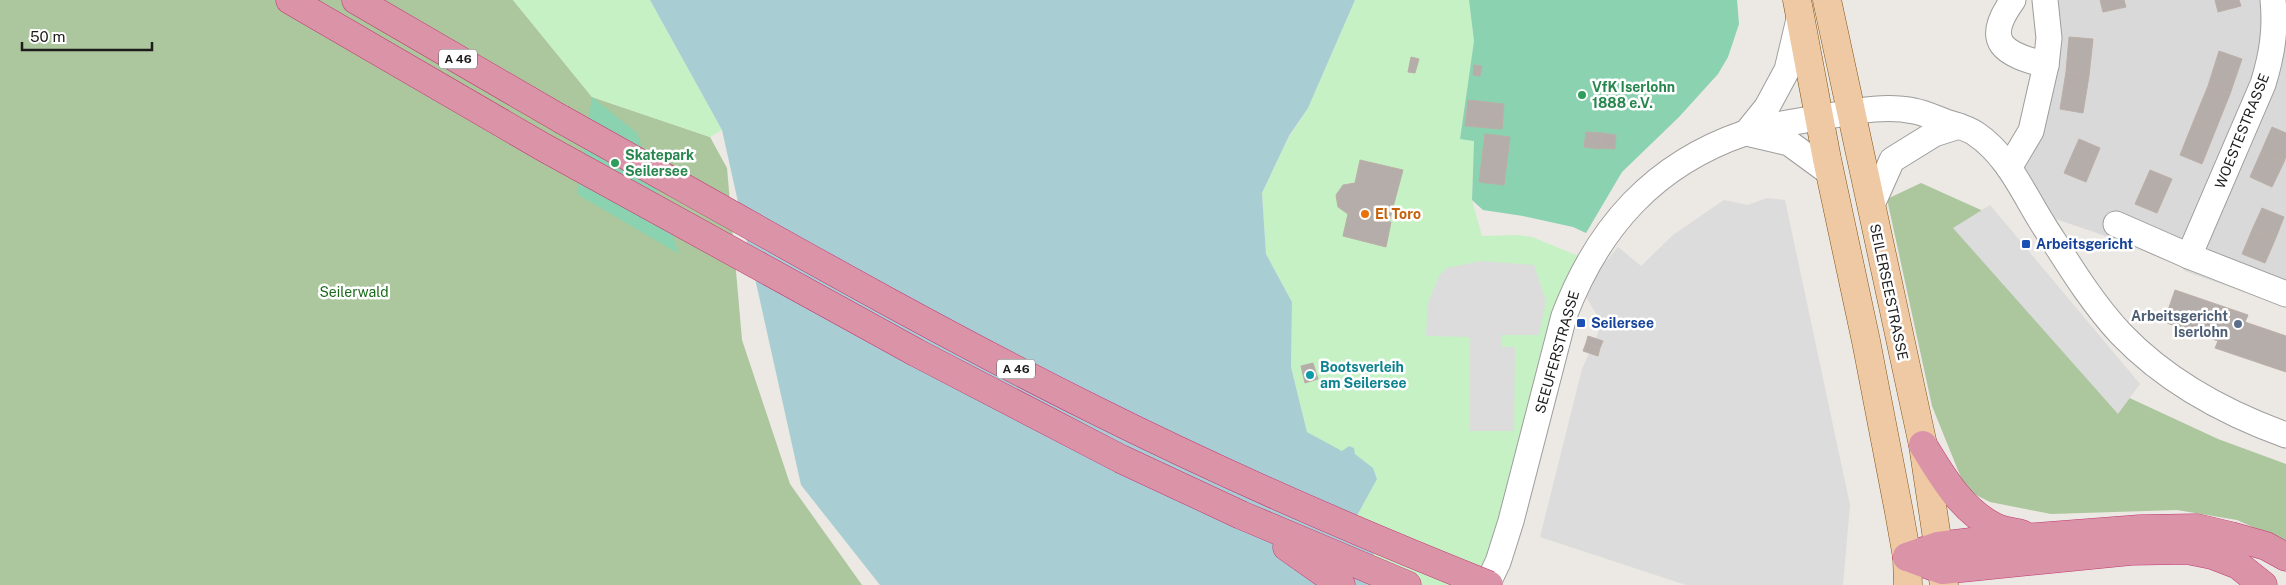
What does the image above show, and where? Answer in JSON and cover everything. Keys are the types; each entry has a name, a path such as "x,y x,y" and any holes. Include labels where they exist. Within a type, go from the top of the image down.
{"highway":[{"name":"A 46","path":"290,0 542,147 917,353 1121,459 1241,515 1406,585"},
{"name":"A 46","path":"356,0 561,119 789,247 1094,410 1320,515 1488,585"},
{"path":"1923,445 1949,487 1968,508 2033,549 2187,550 2212,555 2238,565 2263,585"},
{"path":"1241,515 1341,585"},
{"path":"1906,558 1941,567 2140,529 2197,528 2266,546 2286,557"},
{"path":"2008,585 2033,549"}],"main road":[{"name":"SEILERSEESTRASSE","path":"1827,0 1923,445 1941,567"},
{"path":"1799,7 1830,173 1866,341 1906,558 1908,585"}],"street":[{"path":"2013,0 2005,12 1998,31 2002,46 2012,55 2046,65"},
{"path":"2009,168 2030,131 2046,65 2049,38 2046,0"},
{"name":"WOESTESTRASSE","path":"2189,256 2263,84 2272,48 2273,0"},
{"name":"SEEUFERSTRASSE","path":"1746,133 1767,107 1787,70 1799,7"},
{"name":"SEEUFERSTRASSE","path":"1488,585 1498,562 1511,521 1564,316 1576,284 1590,258 1626,210 1654,183 1695,154 1746,133 1820,117 1882,108 1914,111 1976,133 1995,150 2009,168 2045,228 2094,302 2127,339 2147,358 2180,383 2213,402 2286,435"},
{"path":"1871,207 1892,160 1934,134 1958,126"},
{"path":"1746,133 1788,143 1830,173"},
{"path":"2116,224 2189,256 2286,294"}],"shaded area":[{"path":"2047,0 2286,0 2286,307 2185,271 2175,260 2050,217 2016,164"},
{"path":"1767,198 1785,200 1850,505 1843,585 1686,585 1540,537 1582,369 1602,324 1582,290 1618,247 1641,266 1673,235 1724,200 1748,205"},
{"path":"1990,205 2140,384 2118,414 1953,228"},
{"path":"1481,261 1534,265 1546,301 1539,335 1501,335 1502,347 1515,347 1514,431 1470,431 1470,337 1426,336 1428,303 1439,276 1447,268"}],"green space":[{"name":"Seilerwald","path":"0,0 513,0 592,97 710,137 727,168 742,340 790,484 862,585 0,585"},
{"path":"513,0 650,0 722,130 710,137 592,97"},
{"path":"1355,0 1469,0 1474,41 1460,139 1474,140 1472,200 1482,236 1518,235 1532,237 1586,259 1483,585 1378,585 1354,521 1377,478 1371,467 1363,460 1333,447 1307,432 1291,367 1292,302 1266,254 1262,193 1288,139 1308,108"},
{"name":"VfK Iserlohn 1888 e.V.","path":"1469,0 1737,0 1739,24 1728,57 1718,74 1679,117 1622,172 1586,233 1573,227 1523,216 1483,210 1472,200 1474,141 1460,139 1474,41"},
{"name":"Skatepark Seilersee","path":"592,97 637,133 679,254 577,194"},
{"path":"1921,183 1981,210 2108,388 2218,439 2286,464 2286,542 2237,520 2177,510 2051,514 1990,502 1966,490 1932,406 1887,199"}],"water":[{"path":"650,0 1355,0 1308,108 1289,136 1262,193 1266,254 1292,302 1291,367 1307,432 1342,451 1349,446 1354,448 1355,454 1373,468 1377,479 1354,521 1373,549 1378,585 880,585 801,485 722,130"}],"building":[{"path":"2100,0 2124,0 2126,7 2103,12"},
{"path":"2215,0 2239,0 2241,6 2218,12"},
{"path":"2069,37 2093,39 2089,76 2066,72"},
{"path":"2219,51 2242,59 2230,94 2208,86"},
{"path":"1411,57 1419,59 1415,73 1408,72"},
{"path":"1474,65 1482,66 1480,76 1473,75"},
{"path":"2066,72 2089,76 2083,113 2060,109"},
{"path":"2208,86 2230,94 2216,129 2194,120"},
{"path":"1468,100 1504,104 1502,129 1465,126"},
{"path":"2194,120 2216,129 2202,164 2180,155"},
{"path":"2272,127 2286,133 2286,156 2284,162 2261,152"},
{"path":"1586,132 1602,133 1600,149 1584,147"},
{"path":"1602,133 1616,135 1615,149 1600,148"},
{"path":"1485,134 1510,137 1504,185 1479,182"},
{"path":"2079,139 2100,148 2086,182 2064,173"},
{"path":"2261,152 2284,162 2272,187 2250,177"},
{"path":"1360,160 1403,170 1389,222 1391,222 1386,247 1343,236 1348,214 1338,207 1336,195 1343,185 1355,183"},
{"path":"2150,170 2172,179 2157,213 2135,204"},
{"path":"2262,208 2284,217 2275,240 2252,230"},
{"path":"2252,230 2275,240 2265,263 2242,254"},
{"path":"2175,290 2248,315 2245,322 2286,336 2286,372 2215,348 2218,341 2164,322"},
{"path":"1588,336 1603,341 1600,348 1586,343"},
{"path":"1586,343 1600,348 1598,356 1583,351"},
{"name":"Bootsverleih am Seilersee","path":"1313,363 1318,379 1305,383 1301,366"}],"place":[{"name":"VfK Iserlohn 1888 e.V.","path":"1582,95"},
{"name":"Skatepark Seilersee","path":"615,163"},
{"name":"El Toro","path":"1365,214"},
{"name":"Arbeitsgericht","path":"2026,244"},
{"name":"Seilersee","path":"1581,323"},
{"name":"Arbeitsgericht Iserlohn","path":"2238,324"},
{"name":"Bootsverleih am Seilersee","path":"1310,375"}]}
